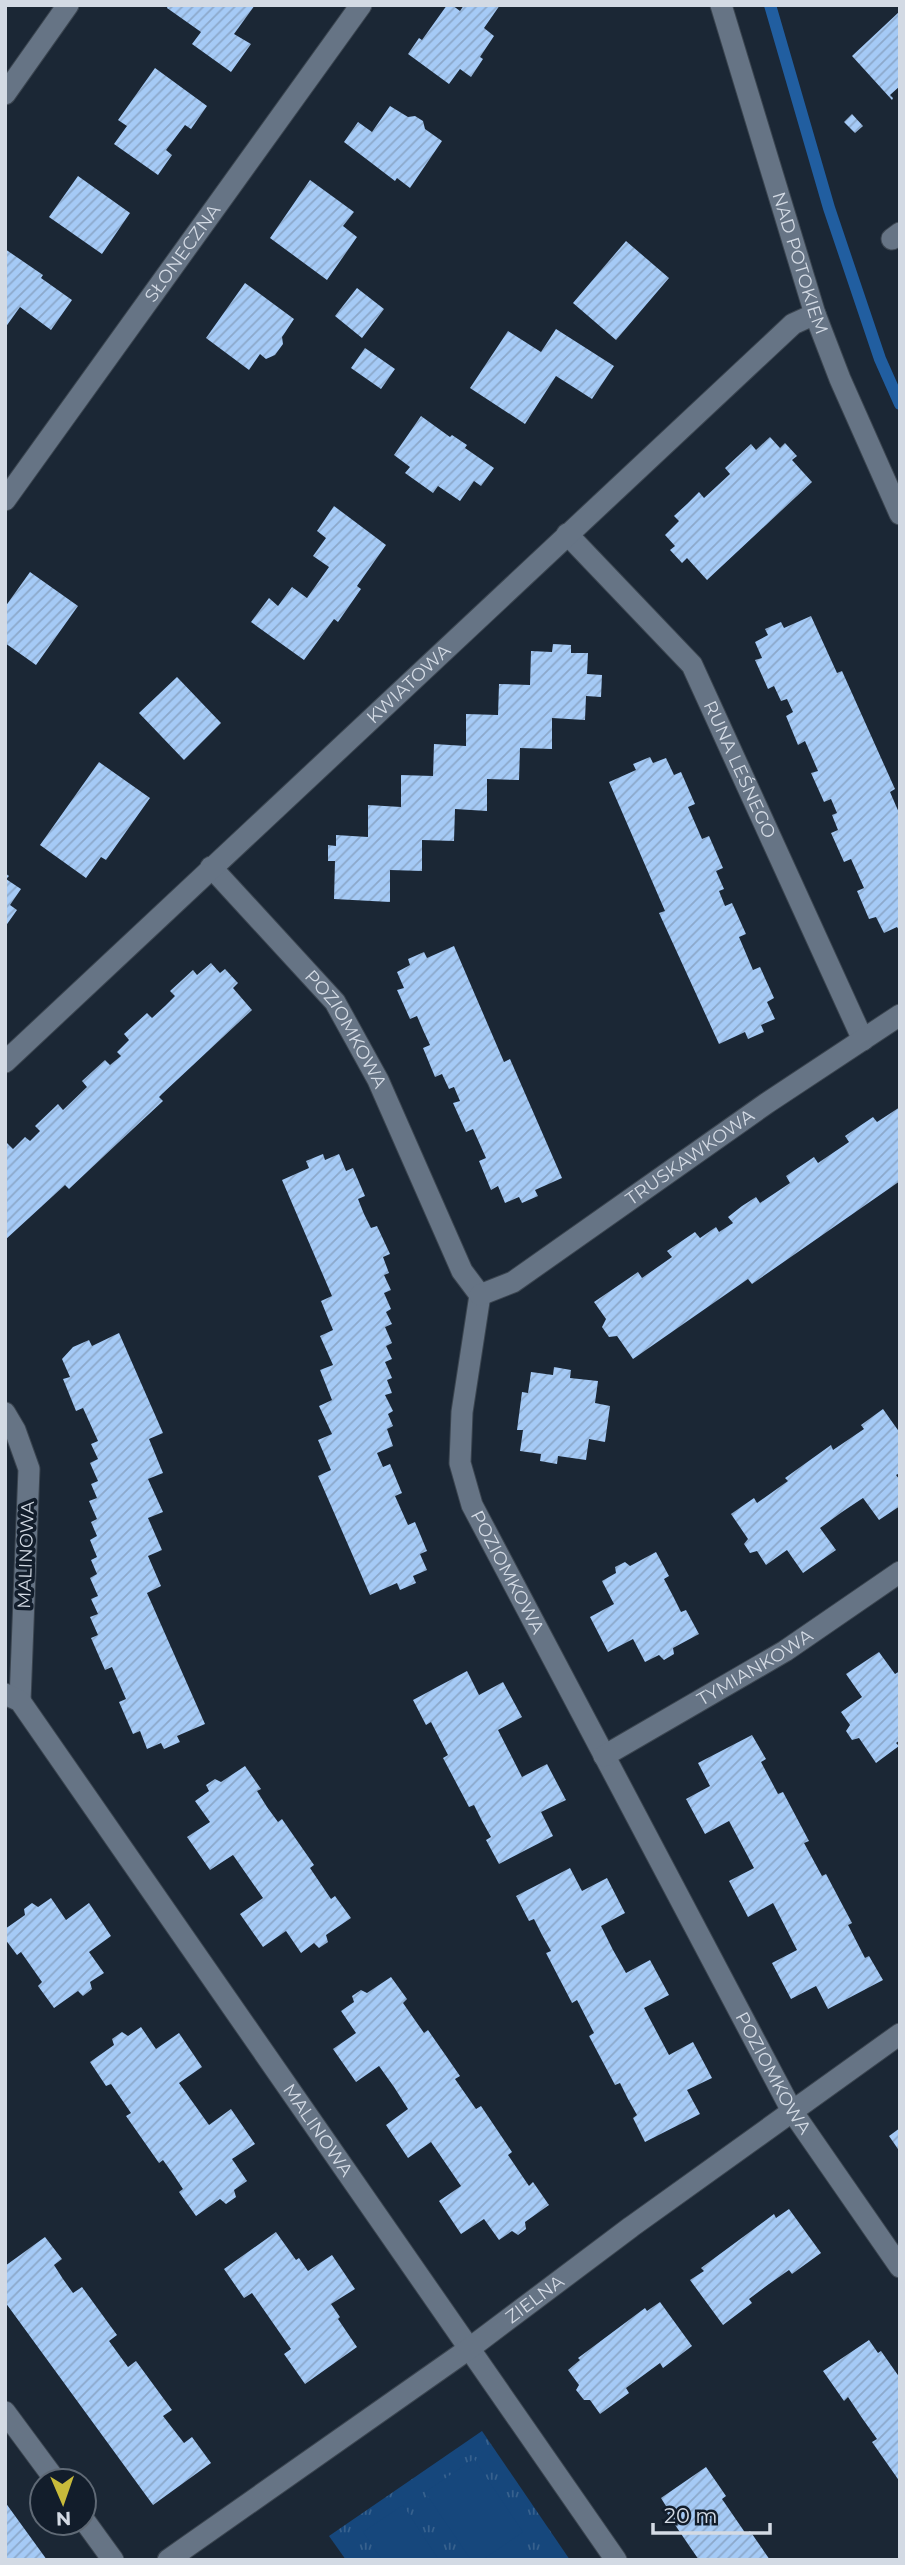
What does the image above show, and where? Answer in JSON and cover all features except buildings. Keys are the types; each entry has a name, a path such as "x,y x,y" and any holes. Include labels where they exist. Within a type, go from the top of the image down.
{"street":[{"path":"5,94 68,5"},
{"name":"SŁONECZNA","path":"5,500 361,5"},
{"name":"NAD POTOKIEM","path":"721,5 815,314 840,379 900,514"},
{"name":"KWIATOWA","path":"5,1062 793,324 815,314"},
{"name":"RUNA LEŚNEGO","path":"568,534 692,665 863,1040"},
{"name":"POZIOMKOWA","path":"211,867 335,1002 378,1080 462,1271 480,1295 462,1412 460,1463 472,1505 792,2111 900,2267"},
{"name":"TRUSKAWKOWA","path":"480,1295 513,1282 767,1103 900,1015"},
{"name":"MALINOWA","path":"5,1413 15,1430 29,1469 13,1697 616,2560"},
{"name":"TYMIANKOWA","path":"604,1756 785,1651 900,1572"},
{"name":"ZIELNA","path":"168,2560 470,2348 900,2034"},
{"path":"5,2412 46,2467"},
{"path":"96,2537 113,2560"}],"green space":[{"path":"482,2431 570,2560 346,2560 329,2536"},
{"path":"474,2459 523,2532 482,2560 471,2560 425,2492"},
{"path":"403,2505 439,2560 382,2560 363,2532"}],"waterway":[{"path":"770,5 829,208 880,359 900,404"}]}
